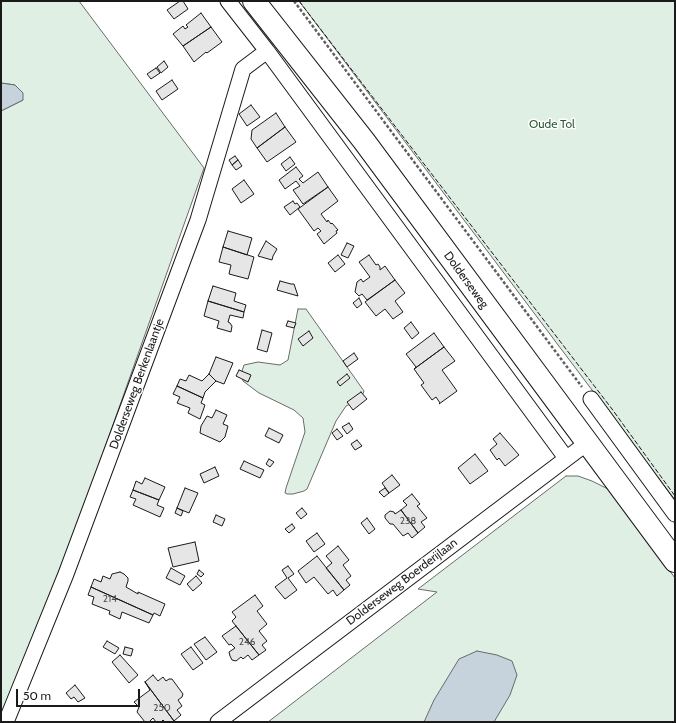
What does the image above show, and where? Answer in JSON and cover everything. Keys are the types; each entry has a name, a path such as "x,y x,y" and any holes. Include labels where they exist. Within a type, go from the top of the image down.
{"main road":[{"name":"Dolderseweg","path":"254,1 364,141 675,561"}],"street":[{"path":"228,1 267,50 566,458"},
{"name":"Dolderseweg Berkenlaantje","path":"6,722 66,574 198,220 243,69 267,50"},
{"path":"591,399 675,514"},
{"name":"Dolderseweg Boerderijlaan","path":"218,722 587,443"}],"path":[{"path":"294,1 591,399"}],"green space":[{"path":"1,1 79,1 204,168 69,549 1,721 1,111 23,100 15,85 1,83"},
{"name":"Oude Tol","path":"299,1 675,1 675,500 589,386"},
{"path":"298,309 306,309 364,391 361,399 346,406 336,421 307,489 293,494 287,494 285,493 286,488 305,432 303,418 294,410 259,393 243,381 241,374 244,365 258,362 280,365 288,360"},
{"path":"566,476 578,476 610,490 675,578 675,722 268,722 437,592 418,589"}],"shaded area":[{"path":"1,83 15,85 23,93 23,100 1,111"},
{"path":"477,651 497,655 512,661 517,675 510,695 494,722 424,722 434,700 459,659"}],"building":[{"path":"180,1 183,1 188,9 174,19 167,10"},
{"path":"201,13 211,27 183,46 173,34 183,26 185,29 188,27 186,25"},
{"path":"211,27 222,42 194,62 183,46"},
{"path":"164,61 168,67 161,73 157,67"},
{"path":"156,68 160,73 151,79 147,74"},
{"path":"172,80 178,89 162,100 156,91"},
{"path":"251,105 260,117 247,126 239,114"},
{"path":"276,113 285,127 257,148 251,139 252,130"},
{"path":"285,127 296,142 267,162 257,148"},
{"path":"235,156 238,160 232,165 229,160"},
{"path":"290,157 295,164 286,171 281,164"},
{"path":"238,160 242,166 236,170 232,165"},
{"path":"296,167 303,176 299,179 303,183 318,172 328,187 303,204 293,190 300,186 296,181 285,189 279,180"},
{"path":"244,180 254,194 241,203 232,189"},
{"path":"328,187 338,201 321,214 327,222 328,220 338,230 336,231 337,233 324,244 317,234 321,231 318,228 314,231 298,209"},
{"path":"293,201 300,207 290,215 284,207"},
{"path":"228,231 252,238 247,255 223,247"},
{"path":"266,241 277,249 272,260 258,256"},
{"path":"347,243 354,246 348,258 341,255"},
{"path":"223,247 254,257 248,279 229,274 231,265 219,262"},
{"path":"338,255 345,264 335,272 328,263"},
{"path":"369,255 376,265 378,264 380,270 385,266 395,280 367,300 362,294 359,296 355,292 357,282 361,279 363,282 370,277 359,262"},
{"path":"395,280 405,293 395,301 403,312 393,319 385,309 376,316 365,302"},
{"path":"280,281 294,284 298,296 277,290"},
{"path":"213,286 236,293 234,301 246,305 244,312 208,301"},
{"path":"359,298 362,304 357,308 353,303"},
{"path":"208,301 244,312 243,318 230,315 228,322 232,326 231,332 217,328 219,321 204,316"},
{"path":"288,321 296,323 294,328 286,326"},
{"path":"411,322 419,333 412,339 404,328"},
{"path":"262,330 272,333 267,352 257,349"},
{"path":"309,331 313,338 303,346 298,339"},
{"path":"434,333 444,347 414,369 416,367 406,354"},
{"path":"444,347 455,361 442,370 457,391 439,404 440,403 436,397 432,400 421,385 424,383 414,369"},
{"path":"354,353 358,359 347,367 343,361"},
{"path":"216,357 233,363 224,384 216,381 209,374"},
{"path":"239,370 251,375 248,382 236,376"},
{"path":"209,374 216,381 205,392 203,398 177,386 180,379 186,381 189,375 202,381"},
{"path":"347,374 350,378 340,386 337,382"},
{"path":"177,386 203,398 201,403 205,405 200,419 188,413 190,408 177,403 180,397 173,394"},
{"path":"361,392 367,399 353,410 347,402"},
{"path":"216,410 227,415 223,424 228,426 225,437 220,442 200,433 201,426 207,416 212,418"},
{"path":"349,423 353,429 347,434 342,427"},
{"path":"269,428 283,435 279,443 265,436"},
{"path":"337,429 343,436 337,440 332,433"},
{"path":"500,433 519,455 505,466 499,458 497,460 490,450 497,444 493,439"},
{"path":"357,440 362,446 355,450 351,444"},
{"path":"475,454 488,471 470,484 458,468"},
{"path":"269,459 274,462 270,467 266,464"},
{"path":"244,461 264,470 260,478 240,469"},
{"path":"215,467 219,476 204,483 200,474"},
{"path":"392,475 400,485 389,493 382,483"},
{"path":"145,478 165,487 159,500 133,490 136,481 142,484"},
{"path":"185,488 198,493 189,513 177,508"},
{"path":"385,488 389,493 384,497 379,492"},
{"path":"133,490 159,500 157,505 164,508 160,517 133,505 136,499 130,497"},
{"path":"412,494 420,504 417,506 427,518 421,522 425,527 418,533 401,510 407,505 403,501"},
{"path":"177,508 183,511 181,516 175,513"},
{"path":"302,508 307,514 301,519 296,513"},
{"path":"401,510 418,533 412,538 408,533 403,536 393,524 390,524 385,518 385,515 390,511 394,512 395,514"},
{"path":"216,515 225,519 222,526 213,522"},
{"path":"367,518 375,529 369,534 361,523"},
{"path":"292,524 295,528 289,533 285,529"},
{"path":"317,533 325,544 314,552 306,541"},
{"path":"195,542 199,561 173,567 168,548"},
{"path":"338,546 349,560 343,565 351,576 346,580 350,585 344,590 326,568 332,563 326,556"},
{"path":"317,556 344,590 337,596 333,590 328,594 314,577 306,583 298,571"},
{"path":"288,566 294,574 288,578 297,590 285,599 275,587 287,578 282,570"},
{"path":"171,568 185,576 180,585 166,578"},
{"path":"199,570 204,574 201,577 197,574"},
{"path":"120,572 128,578 126,587 138,594 138,592 165,604 160,616 154,613 153,615 91,587 94,579 101,582 103,576 110,579 112,574"},
{"path":"196,576 202,583 193,591 187,584"},
{"path":"91,587 153,615 149,623 122,612 120,619 109,614 110,611 92,604 94,597 88,595"},
{"path":"255,595 263,606 257,611 267,624 259,631 267,641 262,645 266,650 259,655 232,621 236,617 232,612"},
{"path":"236,626 259,655 252,660 248,655 243,659 241,657 236,661 232,660 230,656 229,652 235,648 231,644 229,645 222,636"},
{"path":"205,637 217,652 206,660 194,644"},
{"path":"107,641 119,648 115,654 103,647"},
{"path":"125,647 133,649 131,656 123,654"},
{"path":"191,647 203,663 193,670 181,654"},
{"path":"120,655 138,675 129,683 112,662"},
{"path":"153,675 158,681 163,677 166,681 172,679 183,694 178,700 182,706 177,710 181,715 174,721 145,682"},
{"path":"145,682 174,721 173,722 165,722 163,720 161,722 156,722 153,718 149,722 145,722 137,712 139,707 134,702 150,690"},
{"path":"75,685 85,698 78,702 74,697 71,699 66,693"}],"fence":[{"path":"299,1 612,409 675,496"}]}
